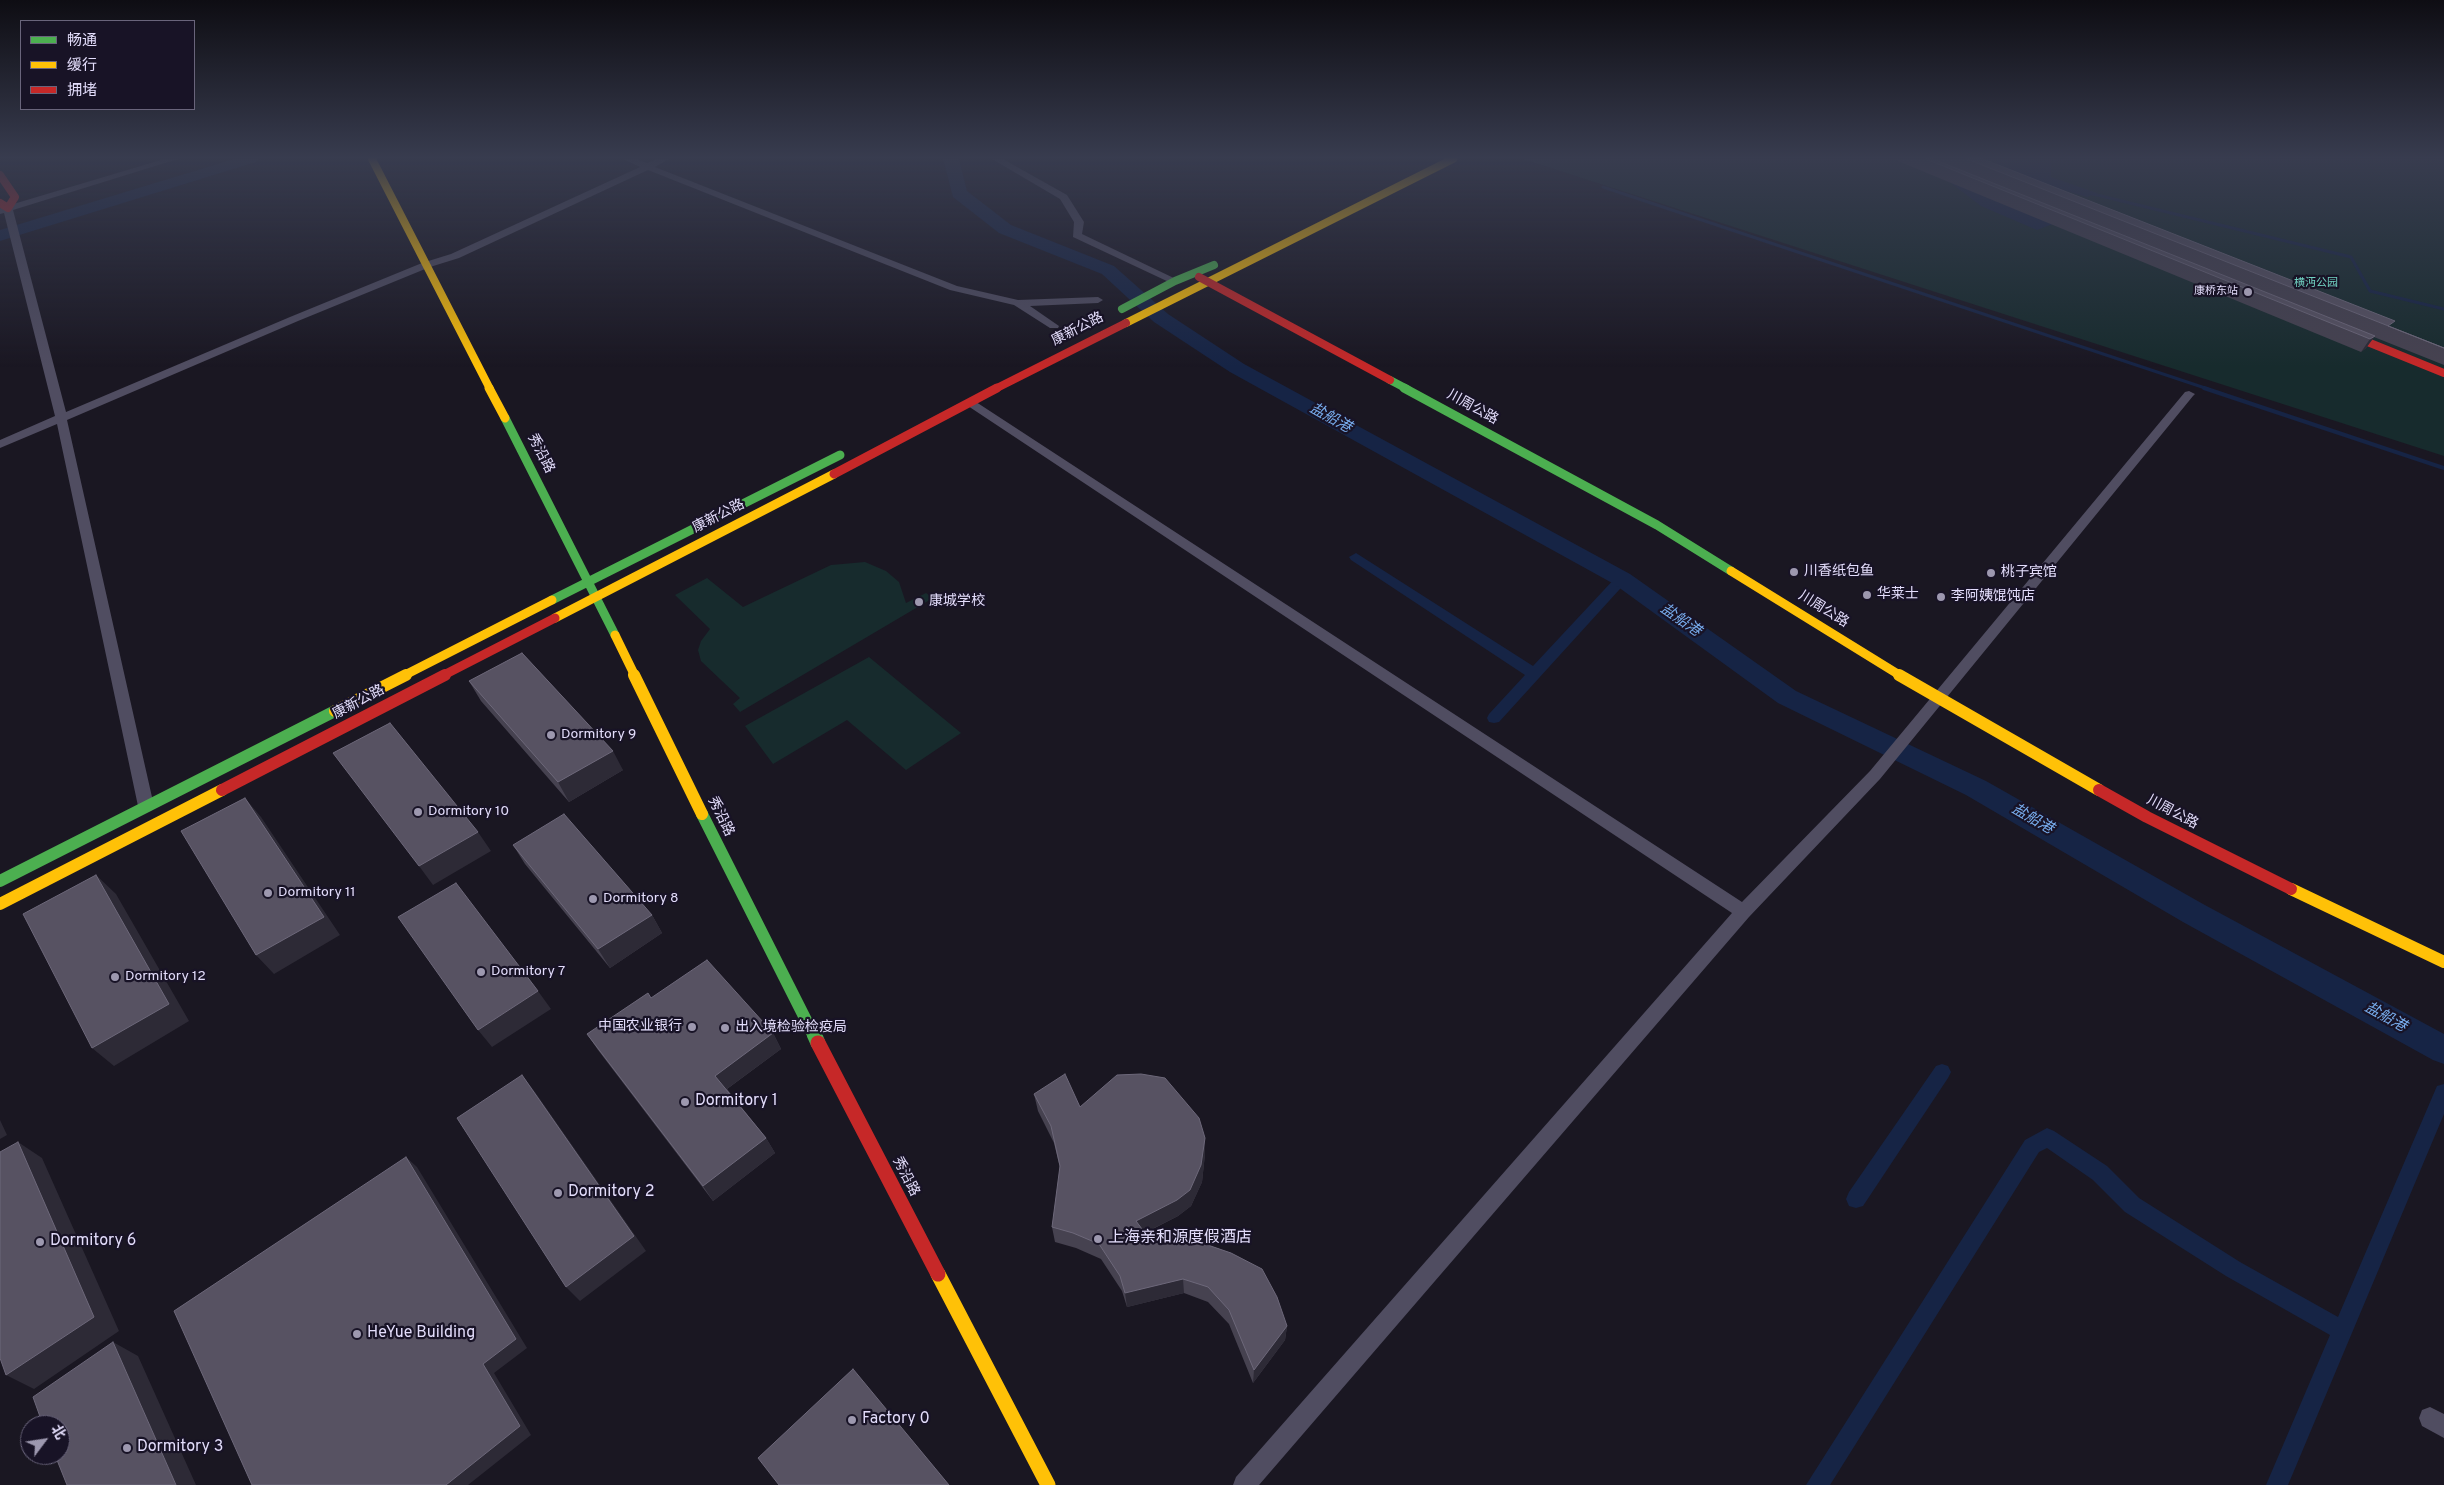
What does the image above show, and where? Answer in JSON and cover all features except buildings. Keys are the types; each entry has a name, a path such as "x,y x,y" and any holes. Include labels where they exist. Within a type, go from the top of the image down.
{"main road":[{"name":"秀沿路","path":"407,228 589,581 758,928 1048,1485"},
{"path":"1119,312 1170,284 1295,228"},
{"name":"康新公路","path":"0,904 970,402 1314,228"},
{"name":"川周公路","path":"1192,274 1657,525 1938,699 2147,817 2444,962"},
{"path":"2444,366 2333,325 2444,373"},
{"name":"康新公路","path":"924,413 1082,332"},
{"name":"康新公路","path":"0,881 854,448"}],"street":[{"path":"9,228 62,417 146,806"},
{"path":"0,444 426,265 455,256 514,228"},
{"path":"802,228 954,288 1018,302 1098,300"},
{"path":"1078,228 1078,235 1170,284"},
{"path":"1018,302 1054,326"},
{"path":"1244,1485 1743,912 1875,775 2189,394"},
{"path":"970,402 1743,912"}],"green space":[{"name":"横沔公园","path":"1738,228 2444,228 2444,456"},
{"path":"865,562 886,571 899,582 906,603 926,593 933,598 740,712 733,704 740,698 701,661 698,650 701,641 710,629 675,595 707,578 743,607 831,565"},
{"path":"869,657 961,733 906,770 847,720 773,764 745,726"}],"waterway":[{"path":"0,236 25,228"},
{"name":"盐船港","path":"1004,228 1108,270 1161,318 1237,368 1622,579 1787,697 1976,788 2193,913 2444,1050"},
{"path":"1727,228 2208,389"},
{"path":"2234,228 2351,257 2370,291 2444,309"},
{"path":"2204,388 2444,468"},
{"path":"1356,557 1535,674"},
{"path":"1535,674 1622,579"},
{"path":"1494,718 1535,674"},
{"path":"1856,1199 1942,1072"},
{"path":"2343,1331 2444,1092"},
{"path":"1817,1485 2032,1146 2047,1137 2100,1173 2132,1205 2233,1269 2343,1331"},
{"path":"2277,1485 2343,1331"}],"traffic: fast":[{"path":"1122,309 1175,281 1214,265"},
{"path":"1390,380 1657,525 1731,571"},
{"path":"505,418 615,635"},
{"path":"552,600 840,455"},
{"path":"0,881 335,711"},
{"path":"702,814 758,928 818,1043"}],"traffic: slow":[{"path":"408,228 505,418"},
{"path":"1126,323 1315,228"},
{"path":"555,618 834,474"},
{"path":"1731,571 1938,699 2099,790"},
{"path":"335,711 552,600"},
{"path":"615,635 702,814"},
{"path":"0,904 222,790"},
{"path":"2291,889 2444,962"},
{"path":"938,1274 1048,1485"}],"traffic: jam":[{"path":"1199,277 1390,380"},
{"path":"834,474 969,402 1126,323"},
{"path":"2343,332 2444,373"},
{"path":"222,790 555,618"},
{"path":"2099,790 2147,817 2291,889"},
{"path":"818,1043 938,1274"}],"place":[{"name":"康桥东站","path":"2248,292"},
{"name":"川香纸包鱼","path":"1794,572"},
{"name":"桃子宾馆","path":"1991,573"},
{"name":"华莱士","path":"1867,595"},
{"name":"李阿姨馄饨店","path":"1941,597"},
{"name":"康城学校","path":"919,602"},
{"name":"Dormitory 9","path":"551,735"},
{"name":"Dormitory 10","path":"418,812"},
{"name":"Dormitory 11","path":"268,893"},
{"name":"Dormitory 8","path":"593,899"},
{"name":"Dormitory 7","path":"481,972"},
{"name":"Dormitory 12","path":"115,977"},
{"name":"中国农业银行","path":"692,1027"},
{"name":"出入境检验检疫局","path":"725,1028"},
{"name":"Dormitory 1","path":"685,1102"},
{"name":"Dormitory 2","path":"558,1193"},
{"name":"上海亲和源度假酒店","path":"1098,1239"},
{"name":"Dormitory 6","path":"40,1242"},
{"name":"HeYue Building","path":"357,1334"},
{"name":"Factory 0","path":"852,1420"},
{"name":"Dormitory 3","path":"127,1448"}]}
